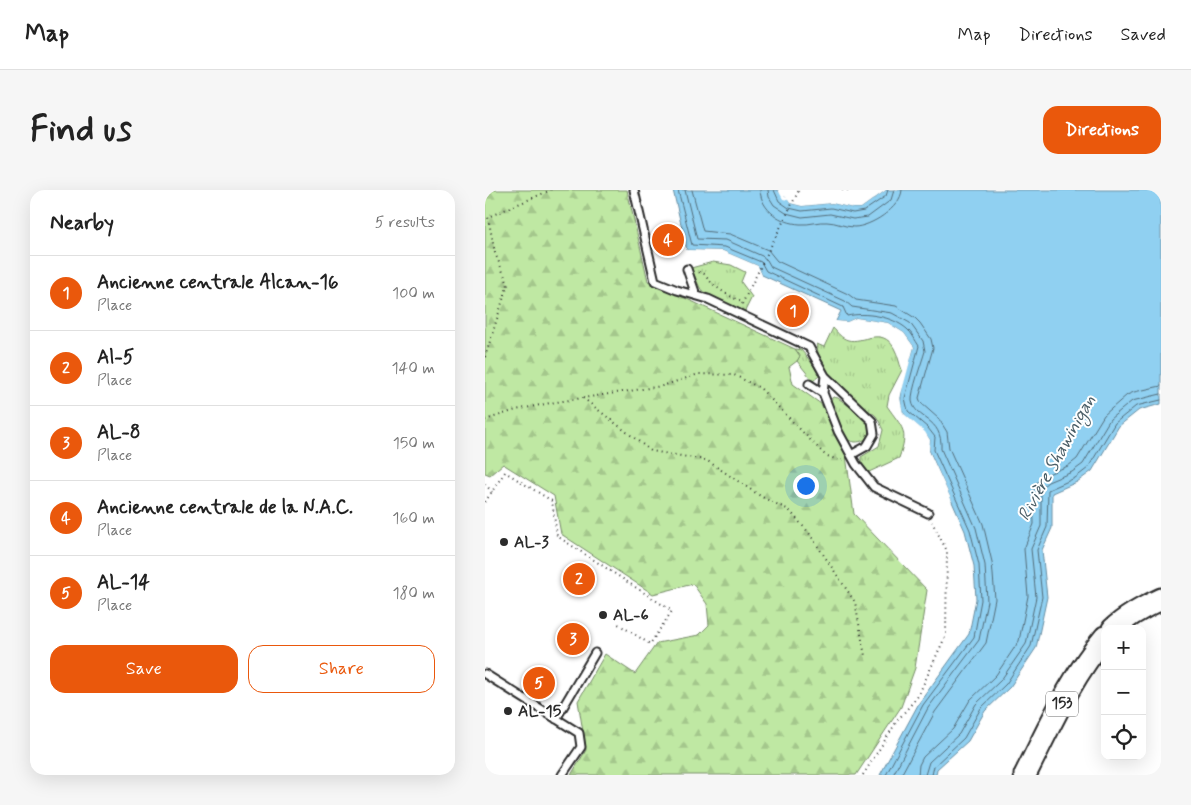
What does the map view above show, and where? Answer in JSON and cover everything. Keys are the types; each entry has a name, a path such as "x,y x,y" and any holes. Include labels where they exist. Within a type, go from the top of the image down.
{"main road":[{"path":"1117,625 1139,610 1161,599"},
{"name":"153","path":"1025,775 1078,674 1101,642"}],"lane":[{"path":"634,190 646,230 655,281 708,299 809,347 825,376 872,421 874,434 867,446 851,455"},
{"path":"687,269 696,295"},
{"path":"825,376 823,393 838,432 873,487 928,513"},
{"path":"811,385 823,393"},
{"path":"556,719 595,653"},
{"path":"485,674 579,734 581,747 563,775"}],"path":[{"path":"485,357 508,284 495,253 488,217 551,190"},
{"path":"738,313 799,190"},
{"path":"842,190 850,190"},
{"path":"696,271 704,274 710,283 720,291 743,303"},
{"path":"485,420 516,410 663,386 699,374 734,375 760,388 825,455 840,461 851,455"},
{"path":"583,398 651,450 706,460 762,497 789,510 809,533 855,602 865,656"},
{"path":"485,502 505,472 552,501 557,536 671,611 650,644 615,622"},
{"path":"485,484 492,492"},
{"path":"863,775 897,721 918,696 946,636 947,551 928,513"}],"green space":[{"path":"485,190 627,190 648,281 795,349 800,356 789,367 793,384 821,404 845,448 854,514 927,590 915,668 901,707 856,775 571,775 586,750 578,701 605,654 635,674 657,643 699,635 709,625 707,604 693,584 653,594 561,534 554,496 503,464 490,475 485,473"},
{"path":"713,262 731,265 745,272 741,282 752,297 745,311 705,294 700,288 691,268"},
{"path":"833,328 841,337 848,340 854,341 872,337 884,338 897,353 902,370 889,395 887,406 903,430 904,441 902,449 899,458 869,472 864,470 861,457 879,446 883,430 876,416 838,386 821,362 817,344 824,347"},
{"path":"795,349 801,350 809,359 819,376 813,381 797,361 800,356"},
{"path":"833,397 838,398 860,414 869,424 869,435 862,441 853,442 844,436 830,401"}],"water":[{"name":"Rivière Shawinigan","path":"673,190 778,190 790,203 802,206 832,203 861,208 886,190 1161,190 1161,404 1139,410 1119,426 1092,471 1077,482 1052,493 1052,528 1042,550 1047,597 1036,648 1010,687 985,711 968,741 937,769 936,775 880,775 919,703 969,634 976,599 974,566 965,531 929,450 930,440 905,415 902,409 902,392 914,347 904,333 888,323 856,318 847,322 836,321 841,311 762,275 758,266 723,251 687,250"}],"pier":[{"path":"778,190 781,190 785,197 790,198 792,201 802,203 832,201 860,205 881,190 886,190 861,208 853,208 832,203 802,206 783,199"},
{"path":"687,250 723,251 758,266 762,275 761,277 756,268 723,254 688,253"},
{"path":"856,318 888,323 904,333 914,347 900,398 903,413 925,432 930,440 929,451 952,501 949,502 927,451 928,441 923,433 901,414 897,397 911,348 903,335 888,326 856,321 847,324 835,324 836,321 847,322"}],"place":[{"name":"Ancienne centrale de la N.A.C.","path":"668,240"},
{"name":"Ancienne centrale Alcan-16","path":"793,311"},
{"name":"AL-3","path":"504,542"},
{"name":"Al-5","path":"579,579"},
{"name":"AL-6","path":"603,615"},
{"name":"AL-8","path":"573,639"},
{"name":"AL-14","path":"539,683"},
{"name":"AL-15","path":"508,711"}]}
